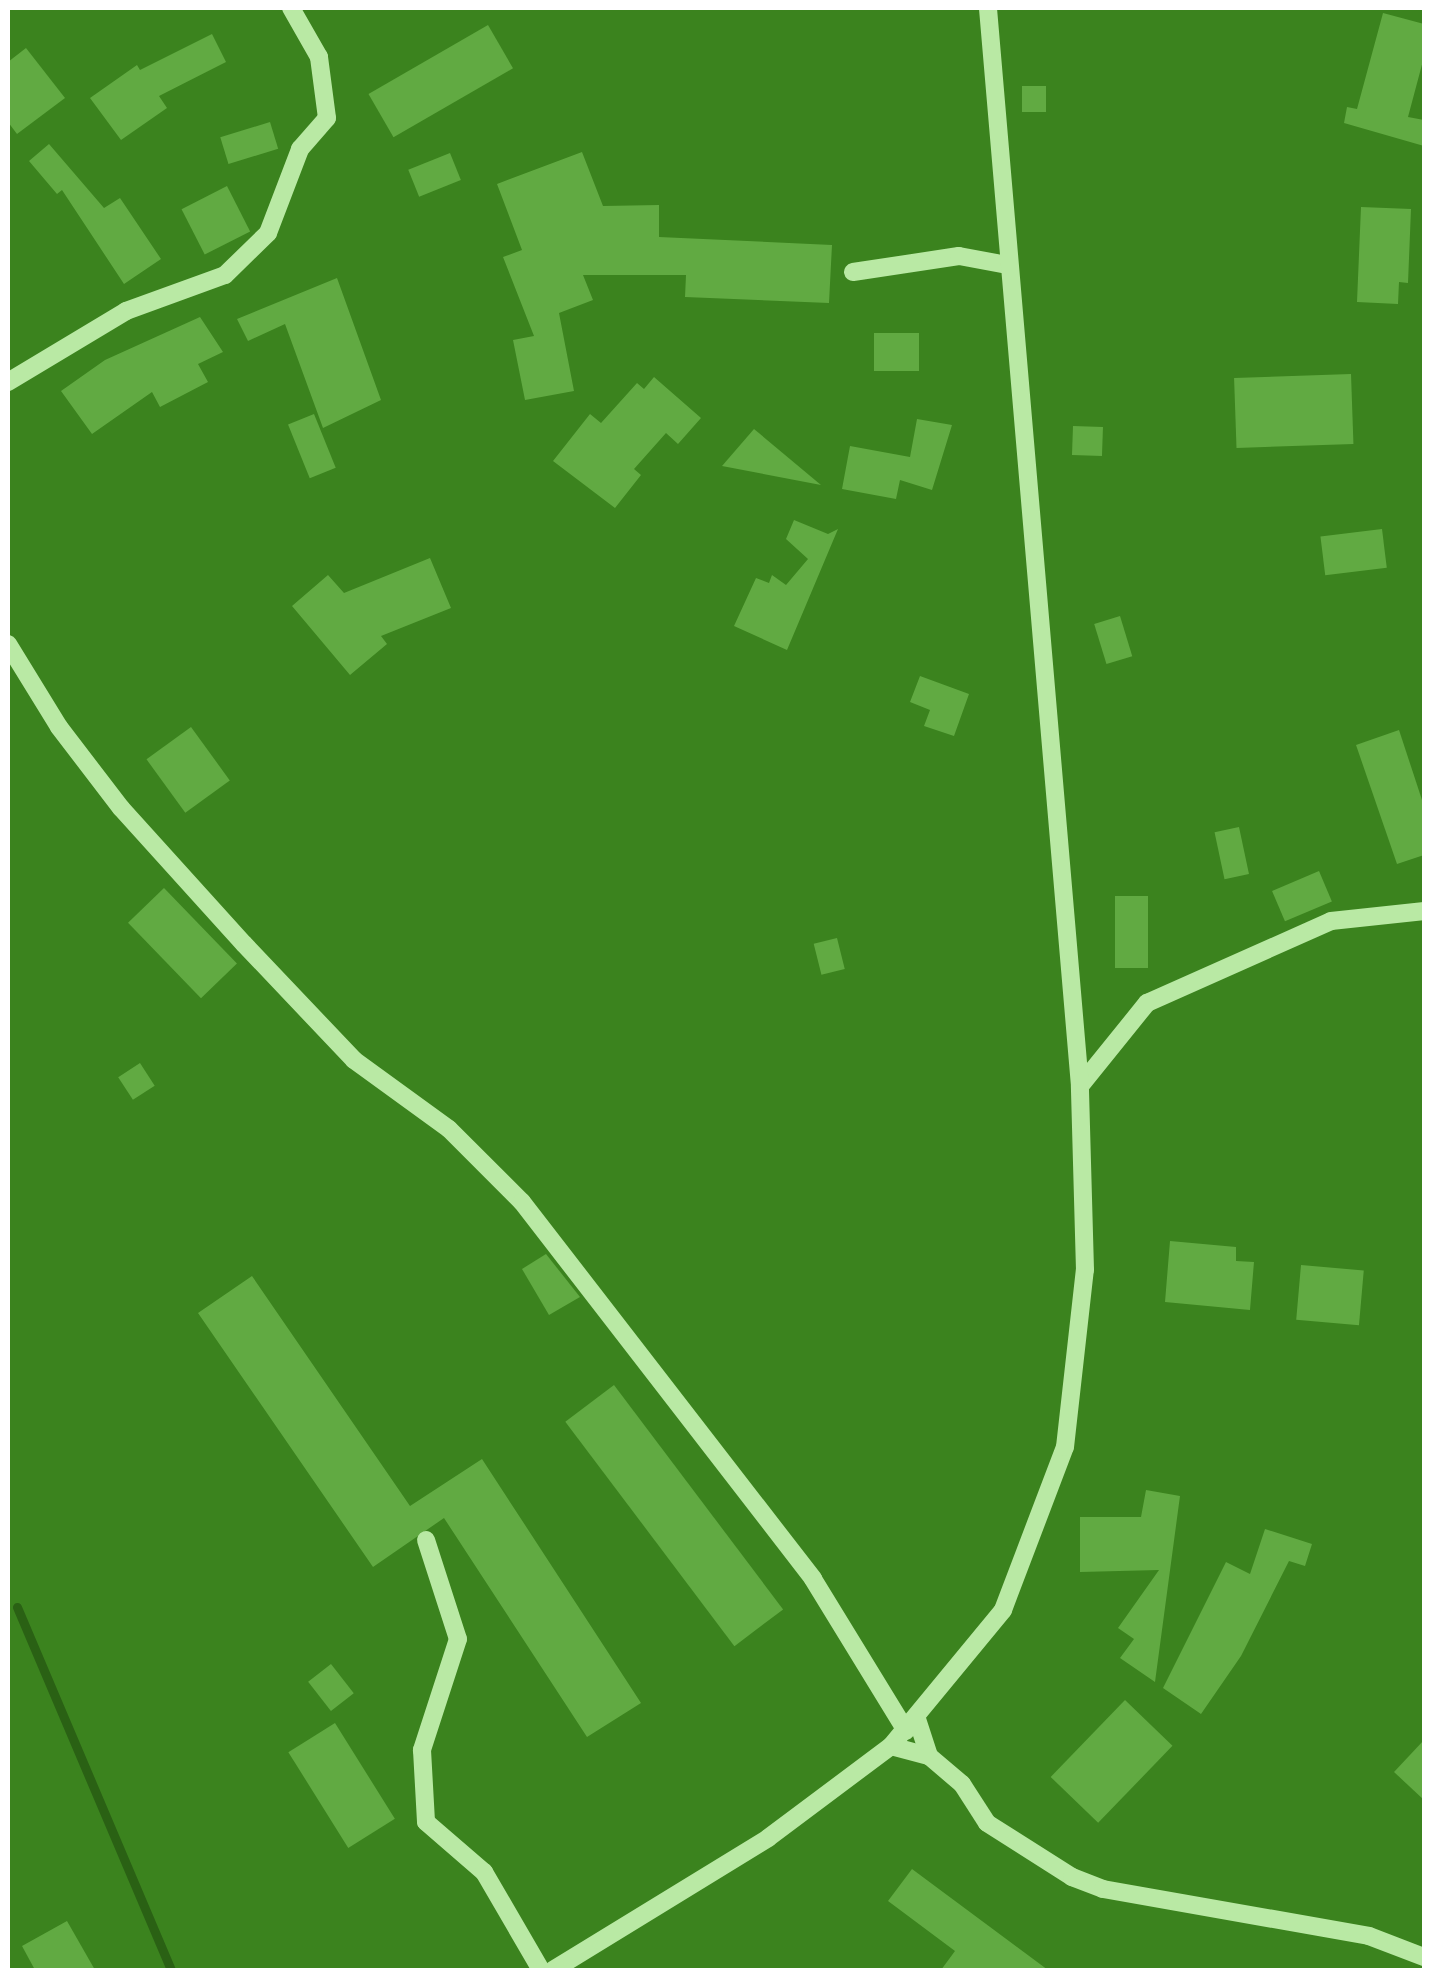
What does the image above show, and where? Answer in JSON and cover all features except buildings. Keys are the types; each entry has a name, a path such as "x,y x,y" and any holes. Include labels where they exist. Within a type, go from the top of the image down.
{"street":[{"path":"8,382 126,311 225,275 268,233 300,149 328,118 319,57 290,8"},
{"path":"553,1970 768,1838 891,1746 1003,1610 1065,1447 1085,1270 1080,1086 1007,266 988,8"},
{"path":"853,272 959,256 1007,266"},
{"path":"8,644 59,727 122,808 244,944 354,1060 449,1130 522,1202 813,1578 929,1756 962,1784 987,1823 1072,1877 1103,1889 1421,1947"},
{"path":"1080,1086 1147,1003 1330,921 1424,911"},
{"path":"426,1540 458,1639 422,1750 426,1822 484,1872 541,1970"},
{"path":"891,1746 929,1756"}],"waterway":[{"path":"17,1607 171,1970"}]}
